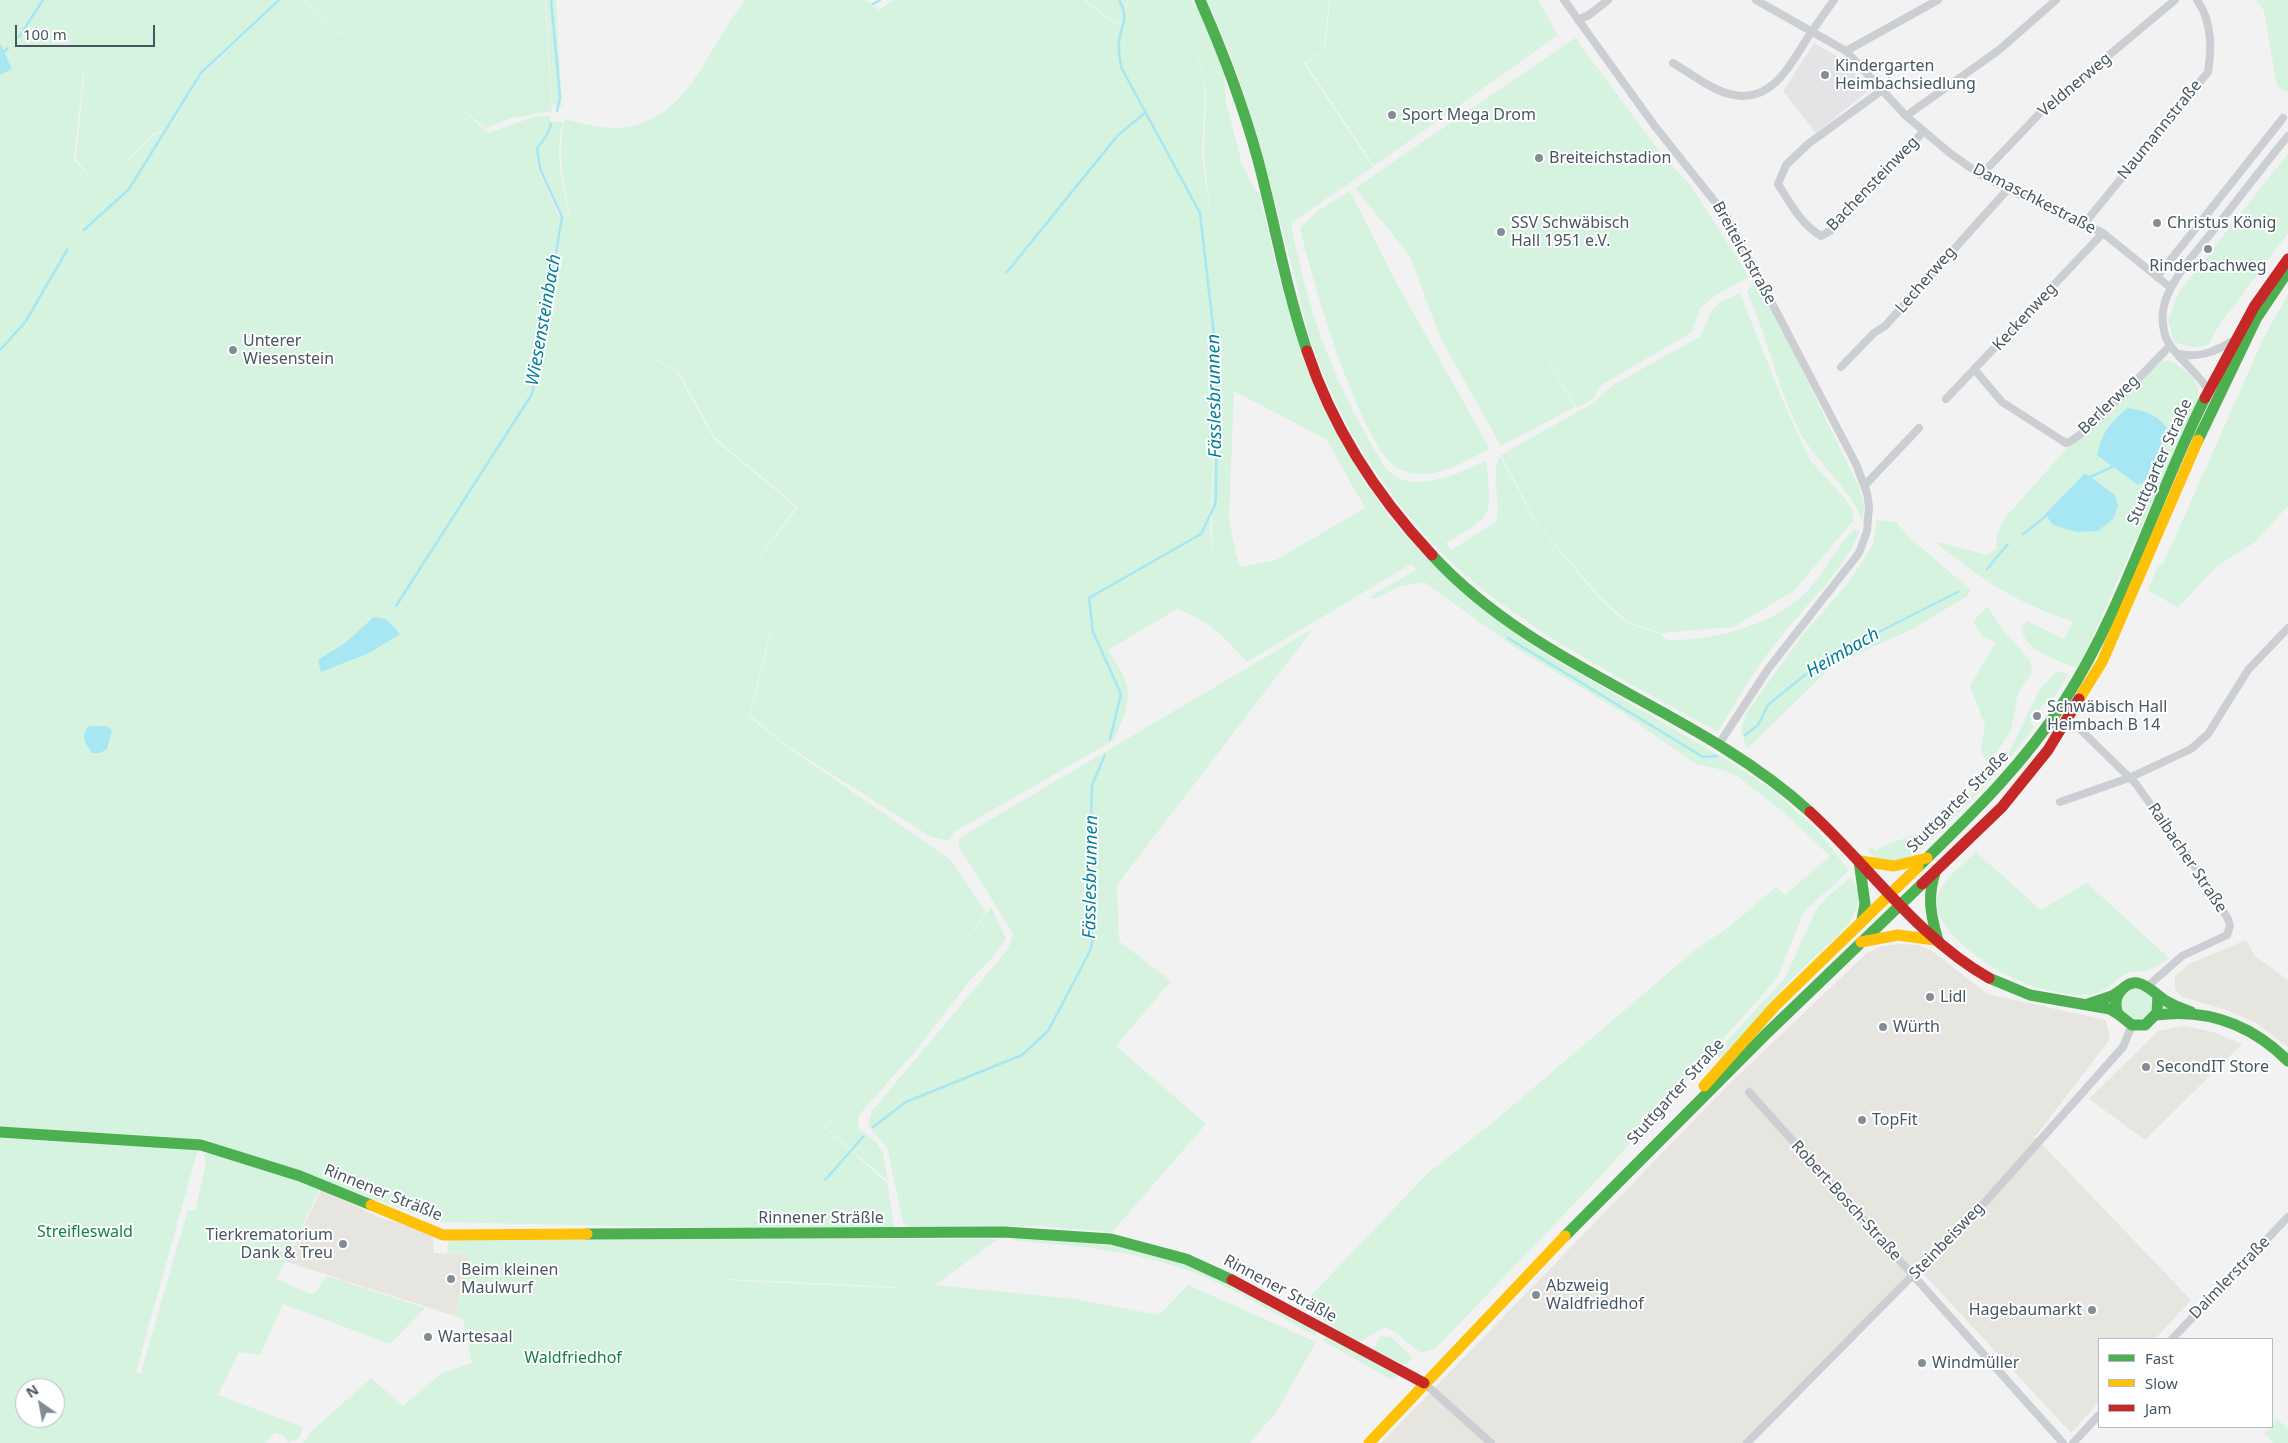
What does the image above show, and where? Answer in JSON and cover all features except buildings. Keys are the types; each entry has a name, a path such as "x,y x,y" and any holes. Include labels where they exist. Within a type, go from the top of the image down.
{"main road":[{"path":"1200,0 1241,107 1264,182 1291,302 1311,363 1337,424 1383,499 1455,580 1506,621 1561,657 1719,744 1762,772 1800,802 1900,905 1939,942 1982,975 2002,985 2043,999 2110,1009 2132,1025 2148,1024 2156,1016 2159,1009 2158,995"},
{"name":"Stuttgarter Straße","path":"1608,1192 1775,1006 1862,920 1886,890 1926,858 1991,796 2018,765 2073,688 2118,599 2209,392 2235,340 2265,288 2288,259"},
{"name":"Stuttgarter Straße","path":"1369,1443 1424,1383 1608,1192 1861,942 2002,807 2038,763 2068,720 2108,649 2154,538 2225,381 2256,319 2288,271"},
{"path":"1862,864 1893,866 1914,863 1926,858"},
{"path":"1862,864 1865,904 1862,920"},
{"path":"1935,873 1930,889 1928,907 1939,942"},
{"path":"1861,942 1880,936 1900,934 1920,936 1939,942"},
{"path":"2086,1004 2112,996 2132,983 2149,986 2168,1003 2192,1012 2218,1016 2256,1033 2288,1061"},
{"path":"2118,1014 2116,1002 2122,990"},
{"path":"2156,1016 2192,1012"},
{"name":"Rinnener Sträßle","path":"0,1132 201,1145 300,1176 442,1235 1004,1232 1111,1239 1186,1259 1250,1288 1327,1332 1424,1383"}],"street":[{"name":"Breiteichstraße","path":"1564,0 1654,125 1727,217 1759,275 1865,485 1869,506 1869,522 1859,553 1768,668 1719,744"},
{"path":"1578,20 1589,15 1608,0"},
{"name":"Damaschkestraße","path":"1756,0 1846,51 1906,116 1951,154 1981,175 2103,233 2171,288"},
{"path":"1673,63 1712,87 1734,95 1756,96 1774,84 1791,64 1834,0"},
{"path":"1846,51 1938,0"},
{"path":"1906,116 1999,50 2056,0"},
{"name":"Veldnerweg","path":"1981,175 2041,112 2175,0"},
{"name":"Naumannstraße","path":"2084,224 2208,72 2211,51 2204,10 2197,0"},
{"name":"Bachensteinweg","path":"1881,91 1808,144 1786,165 1778,184 1796,214 1821,236 1832,230 1924,131"},
{"path":"2157,277 2283,118"},
{"path":"2209,392 2201,378 2170,346 2165,337 2162,317 2171,288 2288,136"},
{"name":"Lecherweg","path":"1842,367 1874,333 1885,326 2008,189"},
{"name":"Keckenweg","path":"1946,399 2103,233"},
{"path":"2177,354 2192,357 2205,354 2235,340"},
{"name":"Berlerweg","path":"1975,370 2002,402 2066,442 2073,441 2170,346"},
{"path":"1865,485 1919,428"},
{"path":"2060,802 2128,778 2191,749 2208,734 2248,670 2288,628"},
{"name":"Raibacher Straße","path":"2068,720 2087,734 2142,791 2203,878 2223,909 2230,926 2227,935 2182,956 2149,986"},
{"name":"Steinbeisweg","path":"1747,1443 1987,1200 2123,1047 2132,1025"},
{"name":"Robert-Bosch-Straße","path":"1749,1092 2063,1443"},
{"name":"Daimlerstraße","path":"2173,1338 2288,1217"},
{"path":"1424,1383 1491,1443"},
{"path":"2073,1443 2098,1416"}],"shaded area":[{"name":"Kindergarten Heimbachsiedlung","path":"1814,43 1845,61 1869,90 1816,133 1783,91"},
{"path":"2246,940 2255,956 2288,980 2288,1047 2257,1023 2224,1009 2182,997 2175,989 2175,976 2189,964"},
{"path":"1918,945 1931,950 1987,994 2106,1020 2110,1039 2035,1137 2191,1300 2156,1338 2098,1338 2098,1403 2071,1433 1918,1268 1751,1443 1381,1443 1729,1084 1867,953 1882,946"},
{"path":"2184,1026 2213,1032 2242,1044 2145,1140 2089,1099 2158,1031"},
{"path":"321,1189 378,1217 432,1233 434,1253 469,1254 455,1316 287,1262"}],"green space":[{"name":"Streifleswald","path":"0,0 280,0 202,73 169,128 152,134 106,184 152,136 169,129 202,75 281,0 304,0 338,32 371,51 338,31 305,0 545,0 552,111 512,118 485,128 455,103 488,133 533,117 551,116 550,122 563,122 560,134 559,157 569,214 561,217 539,169 535,149 538,170 560,218 570,215 563,179 561,155 562,131 565,119 598,127 619,128 643,123 664,112 680,97 694,79 732,18 746,0 866,0 879,10 893,0 1083,0 1116,24 1123,23 1128,0 1183,0 1191,0 1202,15 1224,68 1226,102 1242,164 1256,192 1259,192 1276,266 1302,356 1321,402 1364,481 1390,518 1424,555 1488,613 1534,647 1735,765 1771,789 1815,828 1849,870 1804,912 1778,976 1765,992 1598,1179 1435,1349 1421,1353 1399,1335 1385,1327 1358,1343 1301,1306 1428,1173 1497,1119 1695,950 1729,927 1776,887 1785,895 1830,856 1782,811 1737,776 1723,770 1696,764 1620,711 1516,648 1424,582 1401,586 1374,599 1369,597 1416,570 1411,564 1247,662 1216,630 1199,618 1177,609 1108,650 1123,675 1128,694 1124,714 1114,740 954,832 949,841 931,837 783,743 750,715 771,632 755,610 770,632 749,716 783,744 950,859 986,912 954,958 991,907 1006,939 994,956 971,979 917,1049 859,1115 858,1128 876,1142 883,1153 888,1181 825,1127 854,1088 824,1127 887,1183 895,1232 439,1222 201,1138 136,1372 143,1375 141,1373 188,1210 195,1210 206,1165 204,1154 211,1150 320,1188 277,1279 313,1295 327,1276 425,1308 390,1344 283,1304 260,1355 239,1352 218,1395 303,1427 299,1438 288,1443 283,1434 275,1433 265,1443 0,1443 0,75 12,69 0,43","holes":["1183,0 1206,88 1204,156 1213,233 1202,156 1205,87","65,48 84,75 76,159 100,190 74,159 83,75","615,337 679,372 715,438 798,507 753,567 796,507 714,439 677,372","1234,391 1326,439 1365,508 1276,560 1240,567 1235,550 1232,550 1235,549 1229,520","1215,407 1213,555 1210,528"]},
{"path":"546,0 556,0 562,106 552,104"},
{"path":"1085,0 1127,0 1122,22 1116,23"},
{"path":"1207,0 1329,0 1324,48 1304,64 1373,167 1291,223 1297,252 1312,309 1332,365 1357,418 1388,470 1397,478 1403,480 1425,482 1456,474 1486,461 1489,493 1487,512 1474,526 1446,543 1451,550 1496,522 1496,470 1500,456 1536,523 1601,600 1627,623 1661,634 1666,640 1685,640 1724,634 1763,621 1780,612 1810,588 1854,529 1860,531 1845,559 1765,657 1740,694 1718,732 1581,656 1503,605 1470,579 1440,550 1411,519 1386,486 1362,451 1324,377 1305,322 1266,169 1246,100"},
{"name":"Sport Mega Drom","path":"1330,0 1538,0 1558,35 1374,166 1306,64 1325,48"},
{"path":"2256,0 2288,0 2288,93 2277,86 2264,11"},
{"name":"SSV Schwäbisch Hall 1951 e.V.","path":"1575,38 1663,156 1691,186 1749,277 1716,295 1700,308 1692,332 1600,386 1593,399 1577,408 1522,316 1575,407 1501,446 1440,337 1410,256 1355,188"},
{"path":"2288,153 2288,233 2218,327 2208,345 2195,348 2174,342 2168,320 2179,292"},
{"path":"1350,191 1396,282 1490,449 1458,465 1424,474 1401,470 1386,457 1370,431 1354,398 1314,282 1300,228 1316,212"},
{"path":"1757,284 1762,288 1859,487 1864,505 1863,523 1851,499 1807,444 1792,415 1747,292 1751,286"},
{"path":"1740,293 1782,399 1810,460 1845,499 1852,509 1854,520 1794,591 1733,627 1661,633 1628,622 1602,599 1537,523 1501,455 1593,403 1613,385 1701,336 1714,308 1723,301"},
{"path":"2288,295 2288,506 2255,542 2216,567 2178,608 2148,590 2157,568 2164,562 2264,337"},
{"path":"2159,361 2172,361 2195,381 2198,400 2083,658 2076,668 2042,654 2035,649 2028,643 2021,627 2027,621 2064,639 2073,621 2015,598 1967,567 1934,541 1987,555 1996,549 1997,534 2004,519 2068,447 2129,393","holes":["2085,473 2115,495 2053,525 2045,514"]},
{"path":"1877,520 1896,522 1911,539 1971,590 1967,596 1913,629 1840,662 1826,672 1747,749 1741,730 1747,712 1801,637 1848,583 1873,545"},
{"path":"1987,606 2007,635 2030,660 2032,672 2018,693 2011,731 1989,763 1981,751 1985,725 1970,686 1996,642 1982,636 1973,622"},
{"path":"1313,629 1117,885 1119,941 1171,981 1116,1046 1206,1124 1112,1232 1040,1226 910,1228 903,1223 887,1147 868,1126 872,1111 1008,949 1013,933 961,850 958,843 961,837"},
{"path":"2057,671 2069,674 2049,705 2044,703 2030,722 2035,726 2024,741 1968,804 1913,855 1889,861 1872,855 1868,850 1872,847 1875,851 1885,845 1926,831 1948,818 2007,756 2040,689"},
{"path":"1976,852 2041,910 2087,883 2169,958 2155,968 2130,972 2092,995 2066,994 2048,990 2021,982 2003,973 1964,946 1943,923 1938,911 1937,899 1939,892 1947,880"},
{"path":"1851,877 1858,889 1859,903 1849,924 1790,981 1723,1056 1718,1057 1717,1052 1785,978 1815,912 1825,899"},
{"path":"2135,986 2154,995 2154,1011 2145,1018 2136,1020 2124,1014 2122,1008 2122,1000 2126,993"},
{"path":"1012,1237 1100,1242 1135,1247 1152,1252 1195,1267 1318,1331 1315,1336 1233,1290 1182,1268 1112,1251 1016,1241"},
{"name":"Waldfriedhof","path":"449,1238 998,1239 935,1285 1075,1299 1159,1315 1188,1285 1316,1342 1277,1411 1250,1443 303,1443 313,1430 371,1378 403,1406 442,1373 472,1363 463,1319 455,1316 469,1254 447,1253","holes":["725,1279 895,1287 895,1288"]},
{"path":"1326,1336 1399,1375 1392,1380 1323,1341"},
{"path":"1381,1336 1391,1337 1413,1358 1405,1365 1373,1350"},
{"path":"2276,1418 2288,1429 2288,1443 2273,1443 2264,1433 2273,1428"}],"water":[{"path":"0,43 12,69 0,75"},
{"path":"2128,408 2151,414 2160,420 2168,430 2145,481 2138,485 2097,455 2101,441 2108,428"},
{"path":"2085,473 2115,495 2118,506 2113,519 2098,531 2076,532 2053,525 2045,514"},
{"path":"374,617 386,619 400,634 369,653 321,672 318,660 345,643"},
{"path":"89,726 106,726 112,730 107,749 100,753 92,753 84,736"}],"waterway":[{"path":"19,37 43,0"},
{"path":"84,230 129,189 201,73 279,0"},
{"name":"Wiesensteinbach","path":"551,0 560,97 557,111"},
{"path":"873,4 880,0"},
{"name":"Fässlesbrunnen","path":"1110,739 1121,694 1093,632 1089,598 1201,534 1215,505 1216,497 1217,361 1200,213 1121,67 1119,45 1124,12 1119,0"},
{"path":"0,55 8,48"},
{"path":"1007,272 1118,135 1146,112"},
{"name":"Wiesensteinbach","path":"396,606 532,394 562,217 540,169 537,149 548,133 551,124"},
{"path":"0,350 26,321 67,250"},
{"name":"Heimbach","path":"2090,477 2112,467"},
{"name":"Heimbach","path":"2023,534 2046,516"},
{"name":"Heimbach","path":"1987,569 2008,544"},
{"name":"Heimbach","path":"1745,735 1758,725 1768,705 1806,674 1849,647 1958,592"},
{"name":"Heimbach","path":"1508,638 1703,757 1717,756"},
{"name":"Fässlesbrunnen","path":"873,1127 906,1102 1022,1055 1048,1031 1090,951 1092,943 1090,858 1092,785 1105,755"},
{"name":"Fässlesbrunnen","path":"825,1180 863,1137"}],"traffic: fast":[{"path":"1200,0 1217,39 1246,119 1293,304 1307,351"},
{"path":"2198,440 2256,319 2288,271"},
{"path":"1918,867 1977,809 2014,768 2063,703 2085,667 2122,592 2170,475 2205,398"},
{"path":"1432,555 1474,595 1519,629 1718,744 1765,776 1810,812"},
{"path":"1859,861 1865,904 1862,920"},
{"path":"1935,873 1931,890 1931,907 1938,940"},
{"path":"1565,1236 1765,1035 1922,884"},
{"path":"1989,978 2030,995 2110,1009 2118,1014"},
{"path":"2158,995 2157,1013 2145,1025 2132,1025 2118,1014 2116,999 2120,992 2132,983 2143,985 2149,988 2169,1003 2191,1012"},
{"path":"2088,1004 2112,996 2121,990"},
{"path":"2156,1015 2193,1014 2228,1022 2244,1028 2259,1037 2288,1061"},
{"path":"0,1132 201,1145 300,1176 371,1205"},
{"path":"587,1234 1004,1232 1111,1239 1186,1259 1232,1280"}],"traffic: slow":[{"path":"2079,699 2102,662 2198,440"},
{"path":"1860,861 1894,866 1927,858"},
{"path":"1704,1086 1775,1006 1918,867"},
{"path":"1861,942 1898,935 1935,940"},
{"path":"371,1205 443,1235 587,1234"},
{"path":"1369,1443 1565,1236"}],"traffic: jam":[{"path":"2205,398 2254,307 2288,259"},
{"path":"1307,351 1330,407 1358,460 1392,509 1432,555"},
{"path":"1922,884 2002,807 2048,750 2079,699"},
{"path":"1810,812 1939,943 1963,962 1989,978"},
{"path":"1232,1280 1424,1383"}],"place":[{"name":"Kindergarten Heimbachsiedlung","path":"1825,75"},
{"name":"Sport Mega Drom","path":"1392,115"},
{"name":"Breiteichstadion","path":"1539,158"},
{"name":"Christus König","path":"2157,223"},
{"name":"SSV Schwäbisch Hall 1951 e.V.","path":"1501,232"},
{"name":"Rinderbachweg","path":"2208,249"},
{"name":"Unterer Wiesenstein","path":"233,350"},
{"name":"Schwäbisch Hall Heimbach B 14","path":"2037,716"},
{"name":"Lidl","path":"1930,997"},
{"name":"Würth","path":"1883,1027"},
{"name":"SecondIT Store","path":"2146,1067"},
{"name":"TopFit","path":"1862,1120"},
{"name":"Tierkrematorium Dank & Treu","path":"343,1244"},
{"name":"Beim kleinen Maulwurf","path":"451,1279"},
{"name":"Abzweig Waldfriedhof","path":"1536,1295"},
{"name":"Hagebaumarkt","path":"2092,1310"},
{"name":"Wartesaal","path":"428,1337"},
{"name":"Windmüller","path":"1922,1363"}]}
